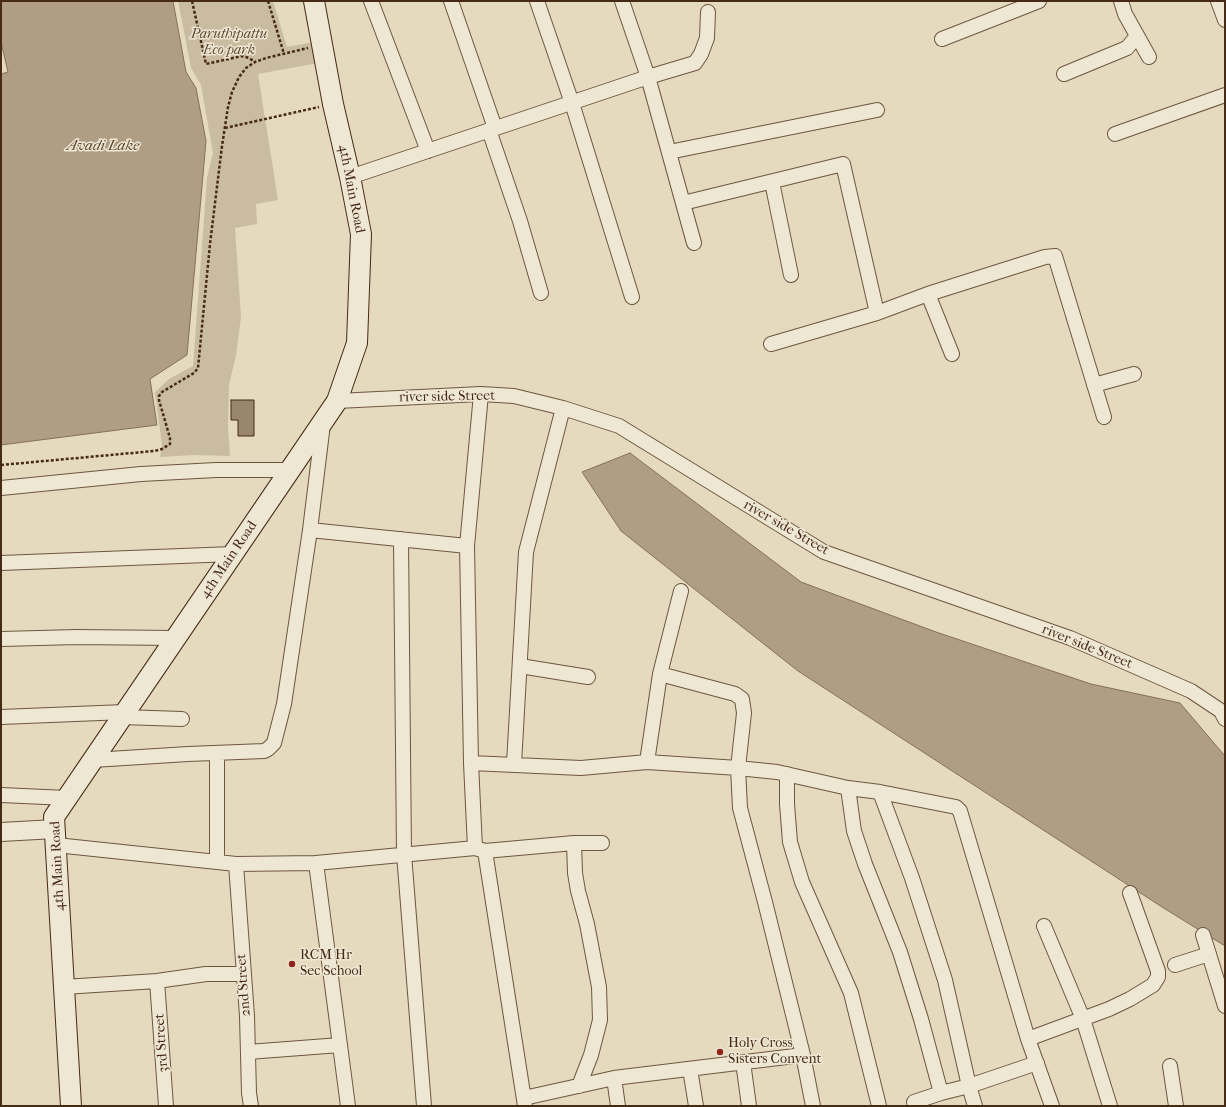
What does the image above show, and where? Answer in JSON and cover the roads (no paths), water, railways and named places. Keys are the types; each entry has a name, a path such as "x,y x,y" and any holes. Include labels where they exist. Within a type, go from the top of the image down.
{"main road":[{"name":"4th Main Road","path":"71,1106 54,816 337,401 357,342 361,234 321,45 314,1"}],"street":[{"path":"371,1 428,150"},
{"path":"451,1 492,129 541,294"},
{"path":"537,1 572,102 632,298"},
{"path":"622,1 648,77 694,243"},
{"path":"942,39 1039,1"},
{"path":"1121,1 1125,14 1149,57"},
{"path":"1218,1 1225,20"},
{"path":"350,177 572,102 695,63 701,54 707,38 708,12"},
{"path":"1064,74 1126,48 1137,36"},
{"path":"1115,134 1225,95"},
{"path":"669,152 876,110"},
{"path":"683,203 843,164 877,313"},
{"path":"772,182 791,275"},
{"path":"771,344 877,313 928,294 1045,257 1055,256 1104,417"},
{"path":"928,294 952,354"},
{"path":"1094,385 1134,374"},
{"path":"481,394 467,546 471,763 480,850 524,1102 579,1086 614,1078 803,1055"},
{"name":"river side Street","path":"337,401 481,394 514,396 563,408 619,426 824,552 1070,638 1191,691 1221,711 1225,719"},
{"path":"514,764 526,552 563,408"},
{"path":"93,760 264,751 274,743 284,704 310,530 323,421"},
{"path":"1,488 216,470 290,470"},
{"path":"310,530 467,546"},
{"path":"400,539 404,854 424,1106"},
{"path":"1,563 233,554"},
{"path":"647,762 660,674 681,591"},
{"path":"1,640 77,637 176,638"},
{"path":"520,666 588,677"},
{"path":"660,674 735,694 742,699 744,713 738,768 740,808 803,1055 813,1106"},
{"path":"1,717 124,715 182,719"},
{"path":"217,753 217,862"},
{"path":"471,763 581,768 647,762 738,768 777,772 848,788 954,805 958,809 1028,1039 1052,1106"},
{"path":"787,774 787,804 790,842 802,882 851,993 879,1106"},
{"path":"848,788 854,831 865,864 900,952 921,1019 941,1093"},
{"path":"880,792 912,878 945,980 969,1086 975,1106"},
{"path":"1,795 67,798"},
{"path":"1,832 56,837 236,864 316,863 404,854 574,843 602,843"},
{"path":"574,843 575,873 578,891 587,924 599,987 600,1020 591,1054 579,1086"},
{"path":"316,863 348,1106"},
{"name":"2nd Street","path":"236,864 247,1016 249,1093 251,1106"},
{"path":"1028,1039 1109,1009 1130,999 1153,985 1158,977 1158,971 1130,893"},
{"path":"1044,926 1083,1019 1110,1106"},
{"path":"1203,935 1225,1006"},
{"path":"1175,965 1209,954"},
{"path":"64,987 157,981 206,974 244,974"},
{"name":"3rd Street","path":"157,981 166,1106"},
{"path":"248,1052 340,1045"},
{"path":"743,1062 749,1106"},
{"path":"910,1105 941,1093 969,1086 1037,1063"},
{"path":"1170,1066 1176,1106"},
{"path":"690,1069 696,1106"},
{"path":"614,1078 618,1106"}],"water":[{"name":"Avadi Lake","path":"1,1 173,1 186,72 196,88 206,141 187,355 150,379 157,425 1,445 1,74 8,72 1,42"},
{"path":"630,453 801,582 936,632 1091,684 1180,703 1225,756 1225,946 1162,907 798,671 621,531 582,472"}],"place":[{"name":"RCM Hr Sec School","path":"292,964"},
{"name":"Holy Cross Sisters Convent","path":"720,1052"}],"park label":[{"name":"Paruthipattu Eco park","path":"229,44"}]}
